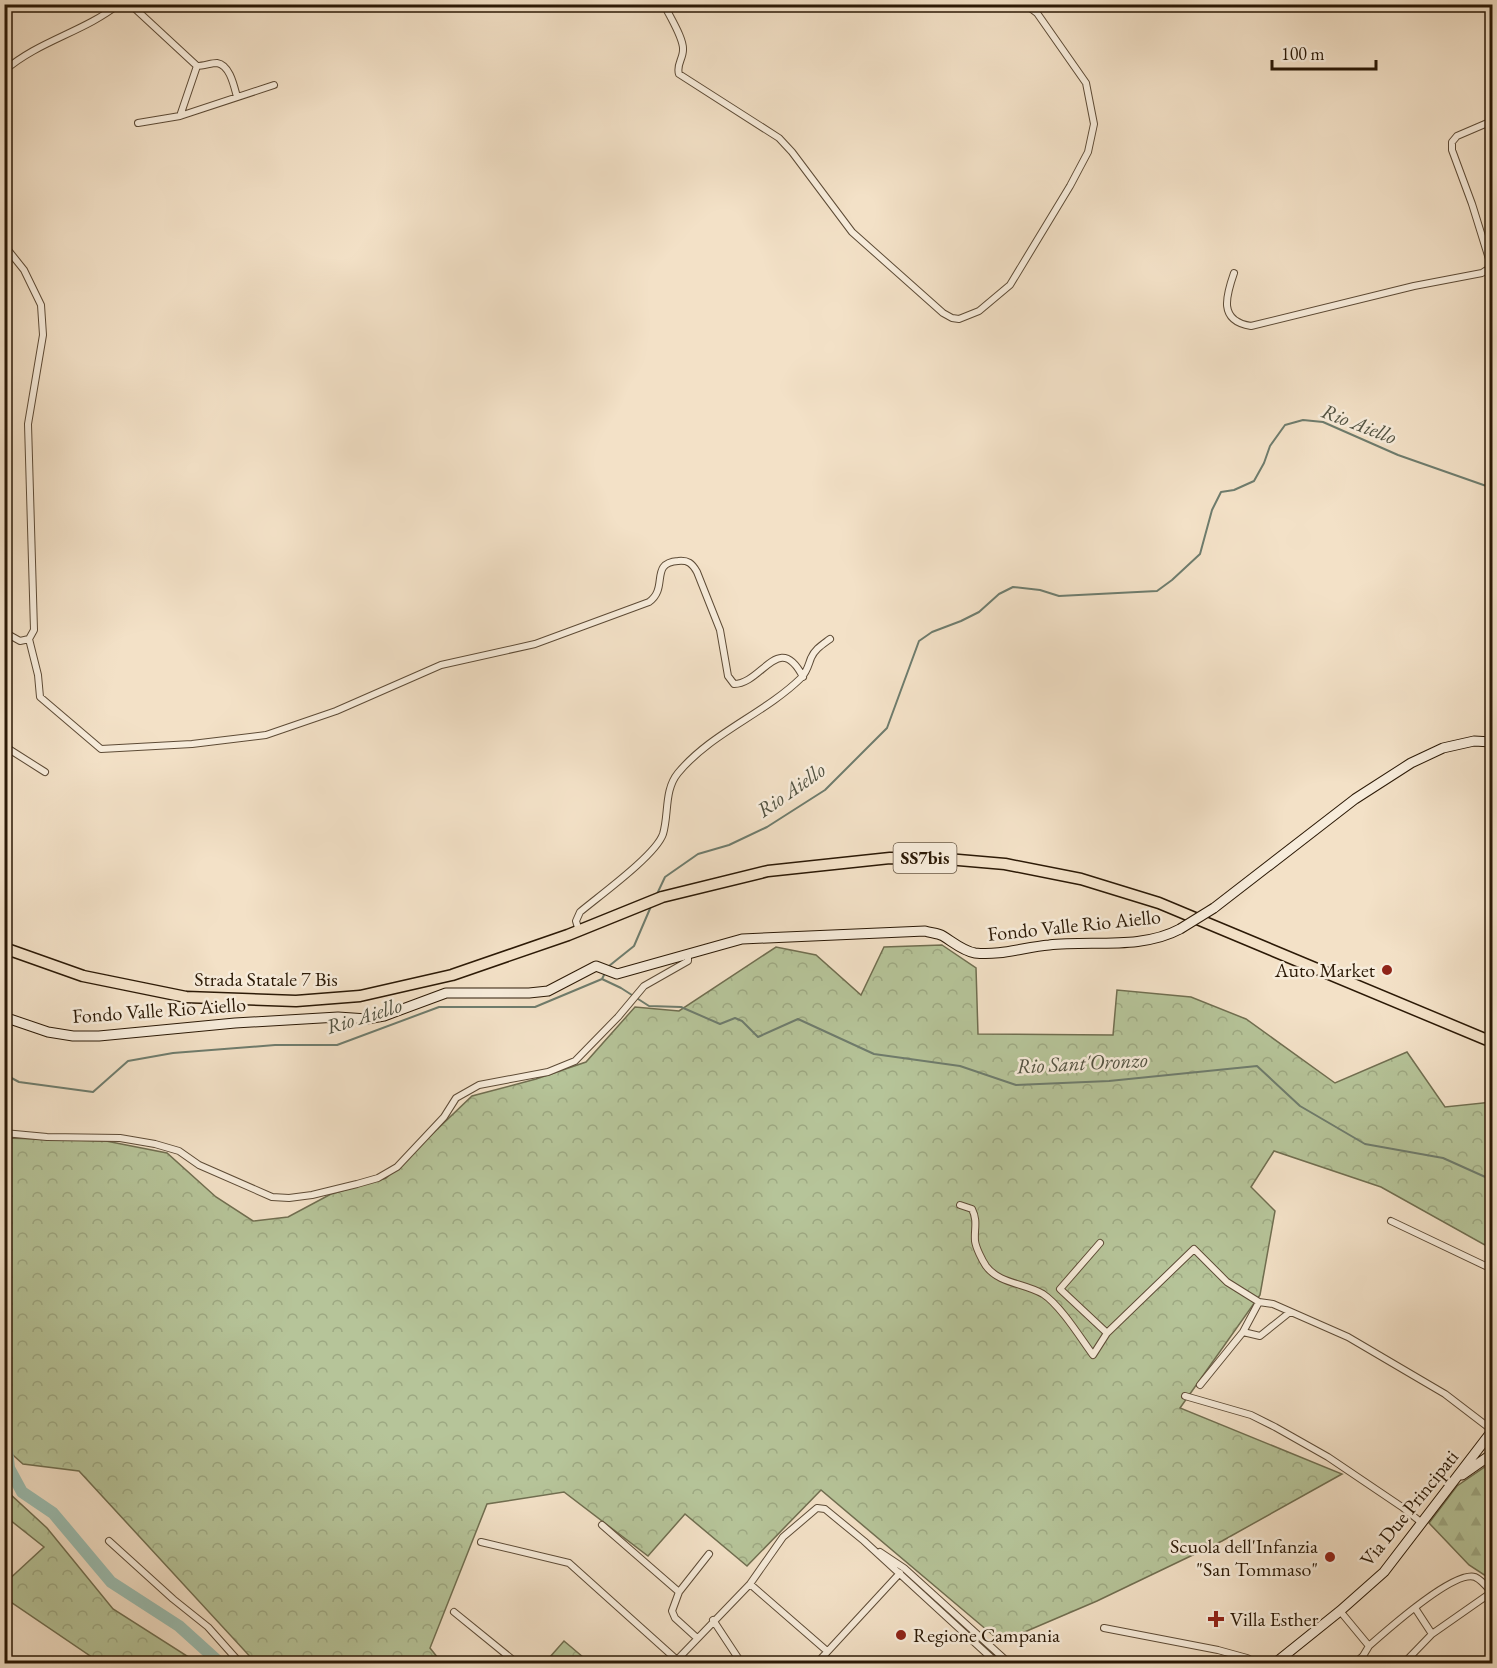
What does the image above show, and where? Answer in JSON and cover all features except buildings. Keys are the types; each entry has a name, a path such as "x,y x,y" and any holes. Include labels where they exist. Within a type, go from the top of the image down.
{"main road":[{"name":"Strada Statale 7 Bis","path":"4,948 83,976 186,997 296,1001 360,996 452,975 579,931 662,897 768,871 890,858 947,859 1005,864 1081,879 1159,903 1492,1042"}],"street":[{"path":"4,71 55,38 105,15 119,4"},
{"path":"130,4 197,66 222,64 227,70 237,97"},
{"path":"664,4 682,42 683,50 677,69 679,74 779,138 861,242 943,313 958,319 979,311 1010,285 1088,152 1094,124 1086,83 1037,13 1025,4"},
{"path":"180,116 197,66"},
{"path":"138,123 180,116 274,85"},
{"path":"1234,273 1226,297 1227,309 1233,319 1251,326 1414,286 1482,273 1488,269 1490,262 1452,150 1452,142 1457,136 1492,121"},
{"path":"4,245 24,270 40,305 43,335 28,424 34,630 29,639 38,675 40,697 101,749 192,744 266,735 336,711 441,665 535,644 649,602 656,597 661,571 668,561 684,560 692,563 720,630 728,676 734,684 747,681 776,658 784,658 792,662 803,677"},
{"path":"4,632 20,641 29,639"},
{"path":"579,931 576,921 580,912 645,857 662,836 671,786 678,773 710,744 774,702 803,677 817,648 830,639"},
{"name":"Fondo Valle Rio Aiello","path":"4,1017 48,1032 73,1036 338,1017 367,1019 384,1016 446,993 548,991 596,966 617,974 688,956 742,939 925,931 941,934 957,946 974,953 993,953 1050,944 1134,941 1166,937 1214,908 1355,799 1411,764 1443,748 1474,741 1492,742"},
{"path":"4,746 45,772"},
{"path":"4,1133 47,1137 120,1138 155,1144 180,1151 199,1165 272,1197 289,1198 312,1195 357,1184 378,1178 397,1167 444,1117 456,1098 479,1085 548,1072 575,1061 618,1017 644,986 688,961 688,956"},
{"path":"960,1205 972,1209 975,1215 977,1224 975,1242 984,1264 993,1275 1042,1293 1055,1304 1093,1354 1107,1333 1194,1249 1227,1282 1259,1302 1273,1304 1348,1337 1445,1394 1492,1430"},
{"path":"1391,1221 1492,1269"},
{"path":"1100,1243 1060,1289 1107,1333"},
{"path":"1200,1385 1243,1332 1259,1302"},
{"path":"1243,1332 1260,1336 1290,1312"},
{"path":"1185,1396 1251,1415 1275,1427 1328,1457 1422,1523"},
{"name":"Via Due Principati","path":"1274,1664 1384,1572 1492,1430"},
{"path":"1455,1480 1492,1453 1487,1448 1486,1440"},
{"path":"481,1542 569,1563 675,1662 750,1584 783,1537 809,1513 817,1508 825,1509 864,1541 998,1664"},
{"path":"602,1525 679,1592"},
{"path":"109,1541 172,1599 208,1628 241,1664"},
{"path":"864,1541 904,1568 1010,1664"},
{"path":"697,1638 675,1618 672,1611 679,1592 709,1554"},
{"path":"816,1664 904,1568"},
{"path":"1354,1664 1369,1646 1425,1599 1464,1577 1474,1576 1483,1582 1492,1592 1432,1634 1403,1664"},
{"path":"750,1584 827,1651"},
{"path":"1415,1608 1432,1634"},
{"path":"1340,1611 1369,1646"},
{"path":"454,1612 518,1664"},
{"path":"713,1620 742,1664"},
{"path":"1104,1628 1218,1650 1258,1664"},
{"path":"1363,1656 1367,1664"}],"green space":[{"path":"942,945 976,968 978,1034 1113,1035 1117,990 1191,997 1246,1019 1335,1083 1407,1052 1445,1107 1492,1102 1492,1249 1381,1187 1274,1151 1251,1187 1275,1211 1260,1295 1180,1408 1342,1474 1222,1541 1097,1601 1001,1642 821,1490 747,1566 685,1514 648,1556 564,1492 487,1504 430,1648 442,1663 256,1663 79,1471 23,1464 5,1448 5,1138 106,1141 167,1153 216,1197 253,1221 288,1217 331,1194 386,1178 472,1096 536,1079 586,1062 635,1007 679,1011 776,947 816,955 861,995 884,947"},
{"path":"1492,1462 1492,1580 1469,1565 1429,1523 1457,1486"},
{"path":"5,1480 9,1493 47,1528 113,1609 198,1663 94,1663 96,1660 5,1598 5,1583 44,1547 5,1516"},
{"path":"564,1641 590,1663 558,1663 550,1657"}],"waterway":[{"name":"Rio Aiello","path":"657,894 665,877 698,854 729,845 767,827 825,790 887,728 919,641 932,632 979,612 999,594 1013,587 1040,590 1059,596 1157,591 1172,580 1200,554 1212,510 1221,492 1234,490 1254,481 1270,446 1285,425 1303,420 1323,422 1398,455 1492,488"},
{"name":"Rio Aiello","path":"609,966 634,946 652,904"},
{"name":"Rio Aiello","path":"4,1074 19,1082 93,1092 128,1061 173,1053 275,1045 337,1045 439,1007 535,1007 602,979 606,971"},
{"name":"Rio Sant'Oronzo","path":"602,979 649,1006 681,1007 720,1024 735,1018 742,1021 758,1037 798,1019 874,1054 960,1066 1016,1085 1109,1081 1257,1066 1300,1106 1365,1144 1443,1158 1492,1180"},
{"path":"4,1448 7,1450 9,1468 22,1492 53,1513 111,1582 179,1626 221,1664"}],"place":[{"name":"Auto Market","path":"1387,970"},
{"name":"Scuola dell'Infanzia \"San Tommaso\"","path":"1330,1557"},
{"name":"Villa Esther","path":"1216,1619"},
{"name":"Regione Campania","path":"901,1635"}]}
